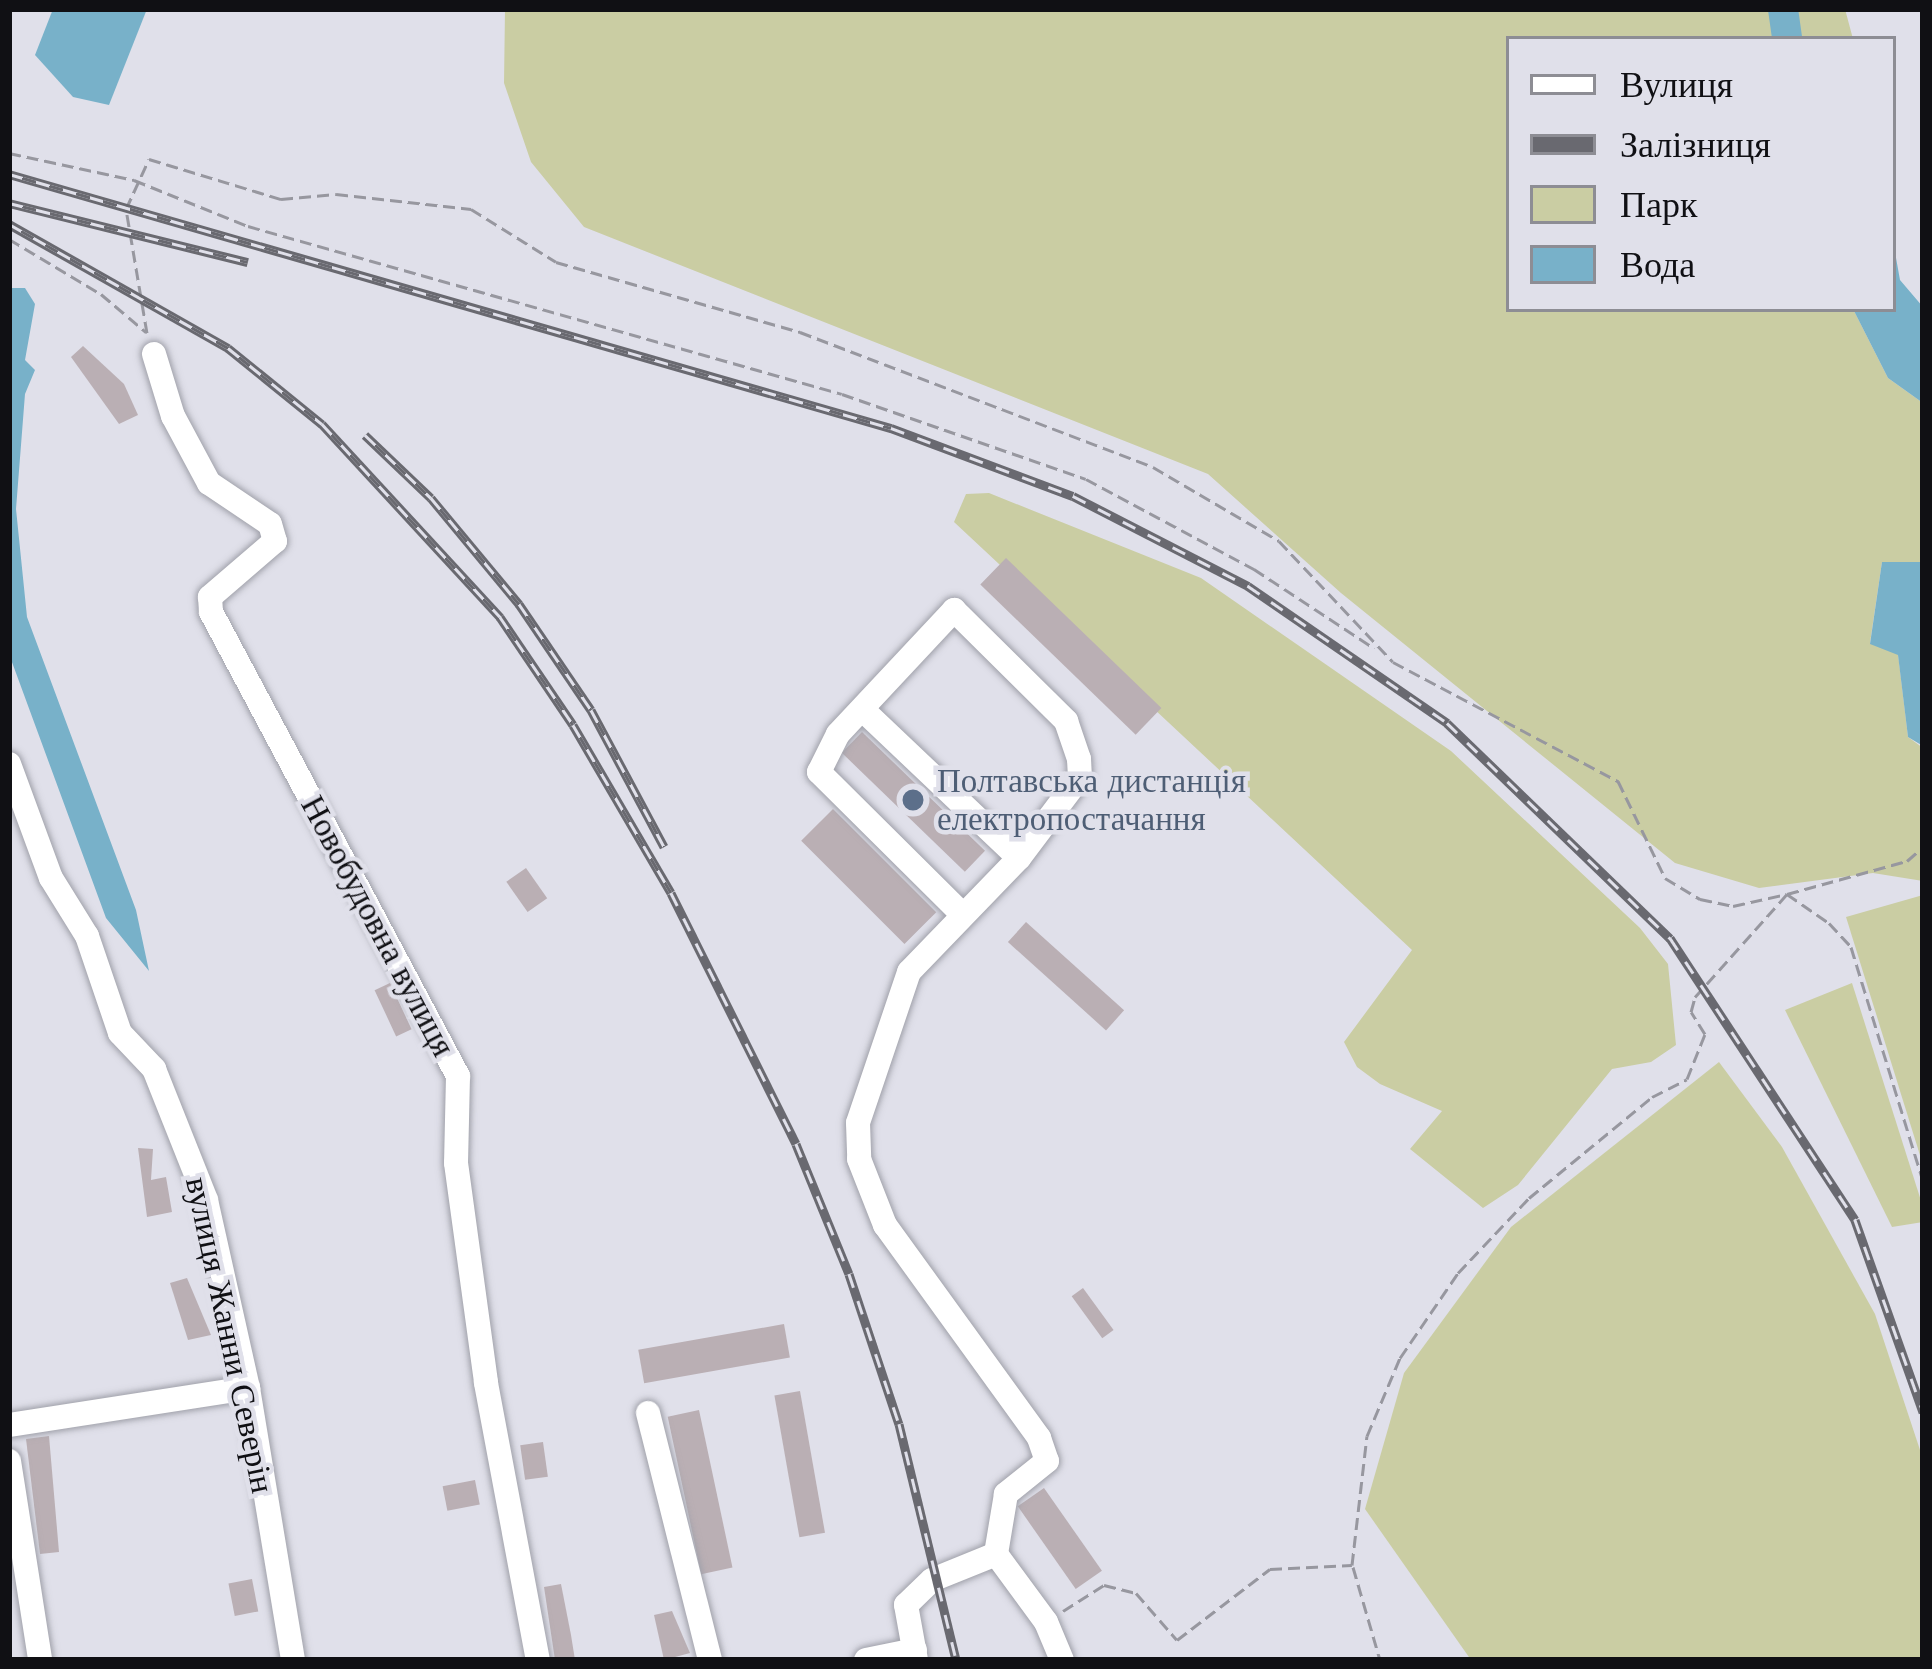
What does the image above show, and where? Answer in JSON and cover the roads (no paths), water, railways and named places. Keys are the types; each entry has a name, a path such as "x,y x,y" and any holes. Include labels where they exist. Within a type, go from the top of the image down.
{"street":[{"name":"Новобудовна вулиця","path":"150,343 173,416 209,483 269,524 275,541 211,597 211,612 458,1076 456,1163 486,1383 538,1660"},
{"path":"963,915 824,783 823,758 954,610 1066,721 1080,777 1019,859 908,972 858,1124 859,1159 885,1225 1039,1438 1047,1461 1006,1494 996,1554 1046,1622 1062,1660"},
{"path":"863,710 1019,859"},
{"name":"вулиця Жанни Северін","path":"9,764 52,878 87,936 119,1033 154,1070 189,1149 248,1388 293,1660"},
{"path":"9,1425 248,1388"},
{"path":"647,1413 710,1660"},
{"path":"9,1462 40,1660"},
{"path":"866,1660 912,1649 906,1605 932,1580 996,1554"}],"water":[{"path":"53,9 147,9 109,105 73,97 35,55"},
{"path":"1896,258 1900,280 1923,307 1923,403 1888,378 1855,312 1896,312"},
{"path":"9,288 25,288 35,304 25,360 35,370 25,394 16,509 27,617 136,910 149,971 106,918 9,654"},
{"path":"1882,562 1923,562 1923,746 1908,737 1898,655 1870,644"}],"waterway":[{"path":"1783,9 1787,36"}],"railway":[{"path":"9,174 891,428 1073,496 1248,586 1447,723 1670,938 1855,1220 1923,1412"},
{"path":"9,203 248,262"},
{"path":"9,224 228,348 322,424 500,617 573,725 671,893 796,1144 849,1274 899,1424 956,1660"},
{"path":"365,435 431,498 519,604 591,710 664,847"}],"place":[{"name":"Полтавська дистанція електропостачання","path":"913,800"}]}
